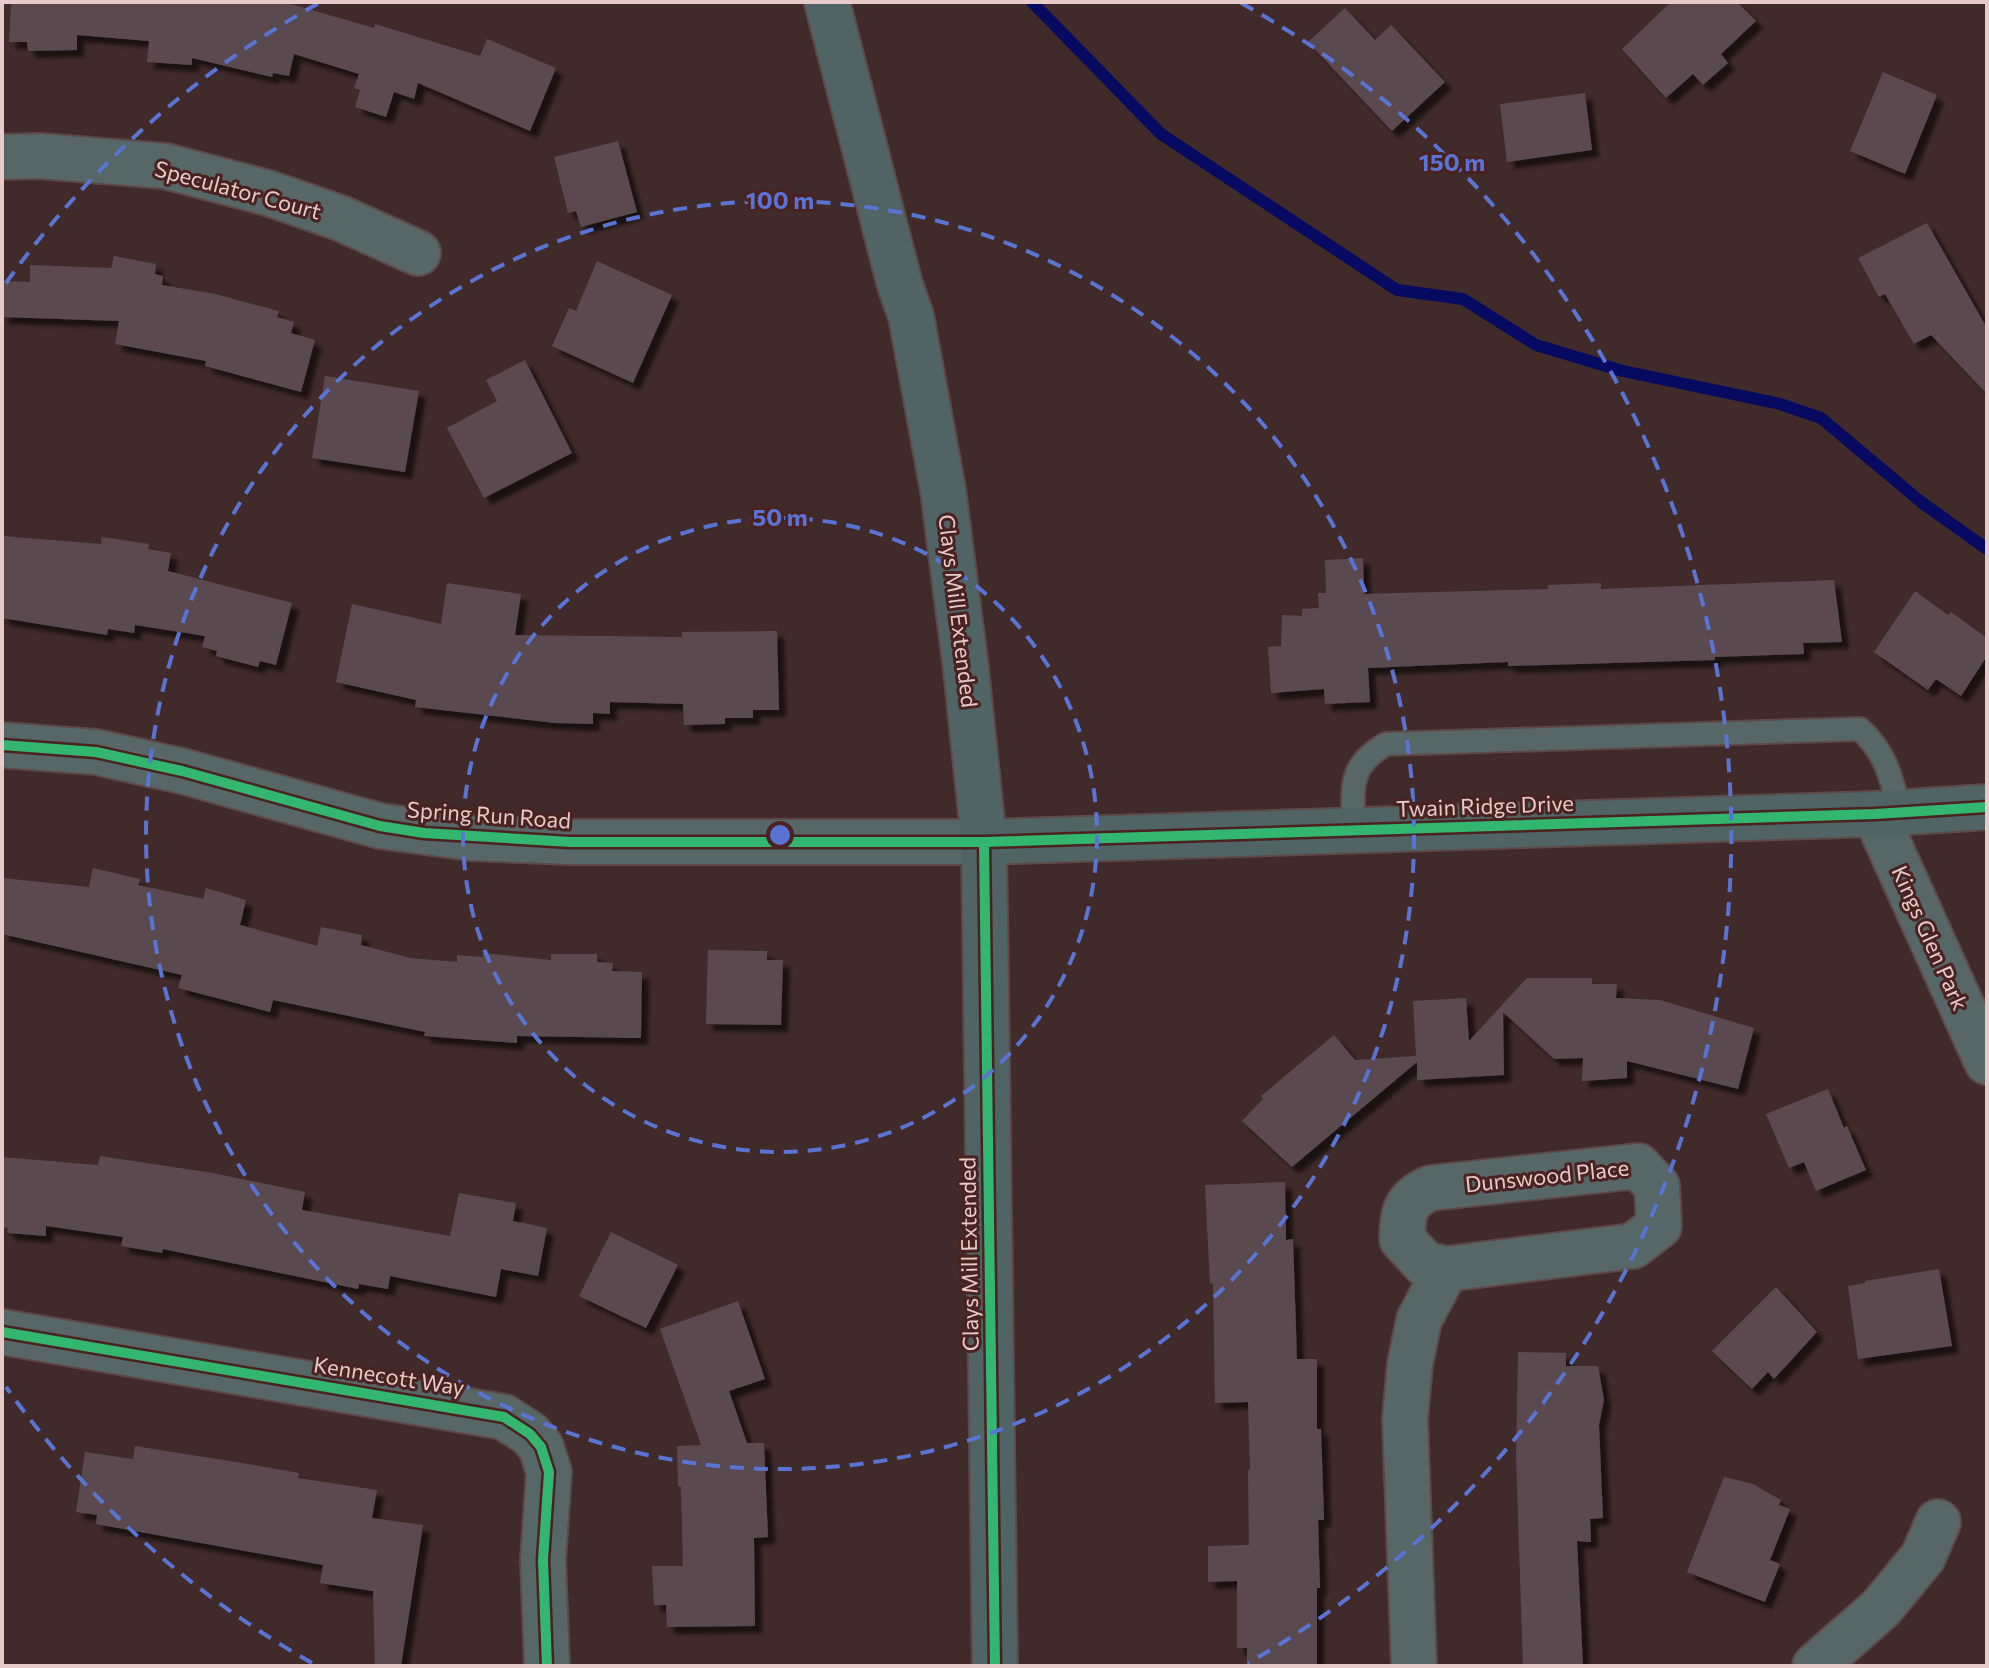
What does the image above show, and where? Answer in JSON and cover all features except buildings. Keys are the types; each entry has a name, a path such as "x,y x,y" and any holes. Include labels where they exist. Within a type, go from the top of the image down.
{"main road":[{"name":"Clays Mill Extended","path":"827,2 900,285 911,316 943,490 984,842 995,1666"},
{"name":"Twain Ridge Drive","path":"984,842 1888,813 1987,807"}],"street":[{"name":"Speculator Court","path":"2,157 40,156 165,166 268,193 340,218 418,253"},
{"name":"Spring Run Road","path":"2,745 96,752 182,771 380,826 471,838 586,842 984,842"},
{"name":"Kings Glen Park","path":"1888,813 1987,1062"},
{"name":"Dunswood Place","path":"1638,1166 1657,1186 1659,1226 1633,1246 1446,1269 1425,1264 1402,1239 1403,1215 1414,1196 1431,1188 1638,1166"},
{"path":"1414,1666 1405,1419 1410,1364 1419,1320 1446,1269"},
{"name":"Kennecott Way","path":"2,1332 504,1417 530,1434 541,1447 549,1472 543,1560 547,1666"},
{"path":"1815,1666 1881,1608 1923,1557 1938,1522"}],"lane":[{"path":"1353,830 1354,776 1368,754 1386,744 1402,743 1860,729 1874,742 1886,761 1888,813"}],"waterway":[{"path":"1032,2 1161,134 1397,290 1463,299 1536,345 1623,371 1780,404 1821,418 1921,502 1987,549"}],"cycle path":[{"path":"2,745 96,752 182,771 380,826 424,833 570,842 984,842 1875,814 1987,807"},
{"path":"984,842 995,1666"},
{"path":"2,1332 504,1417 530,1434 541,1447 549,1472 543,1560 547,1666"}]}
